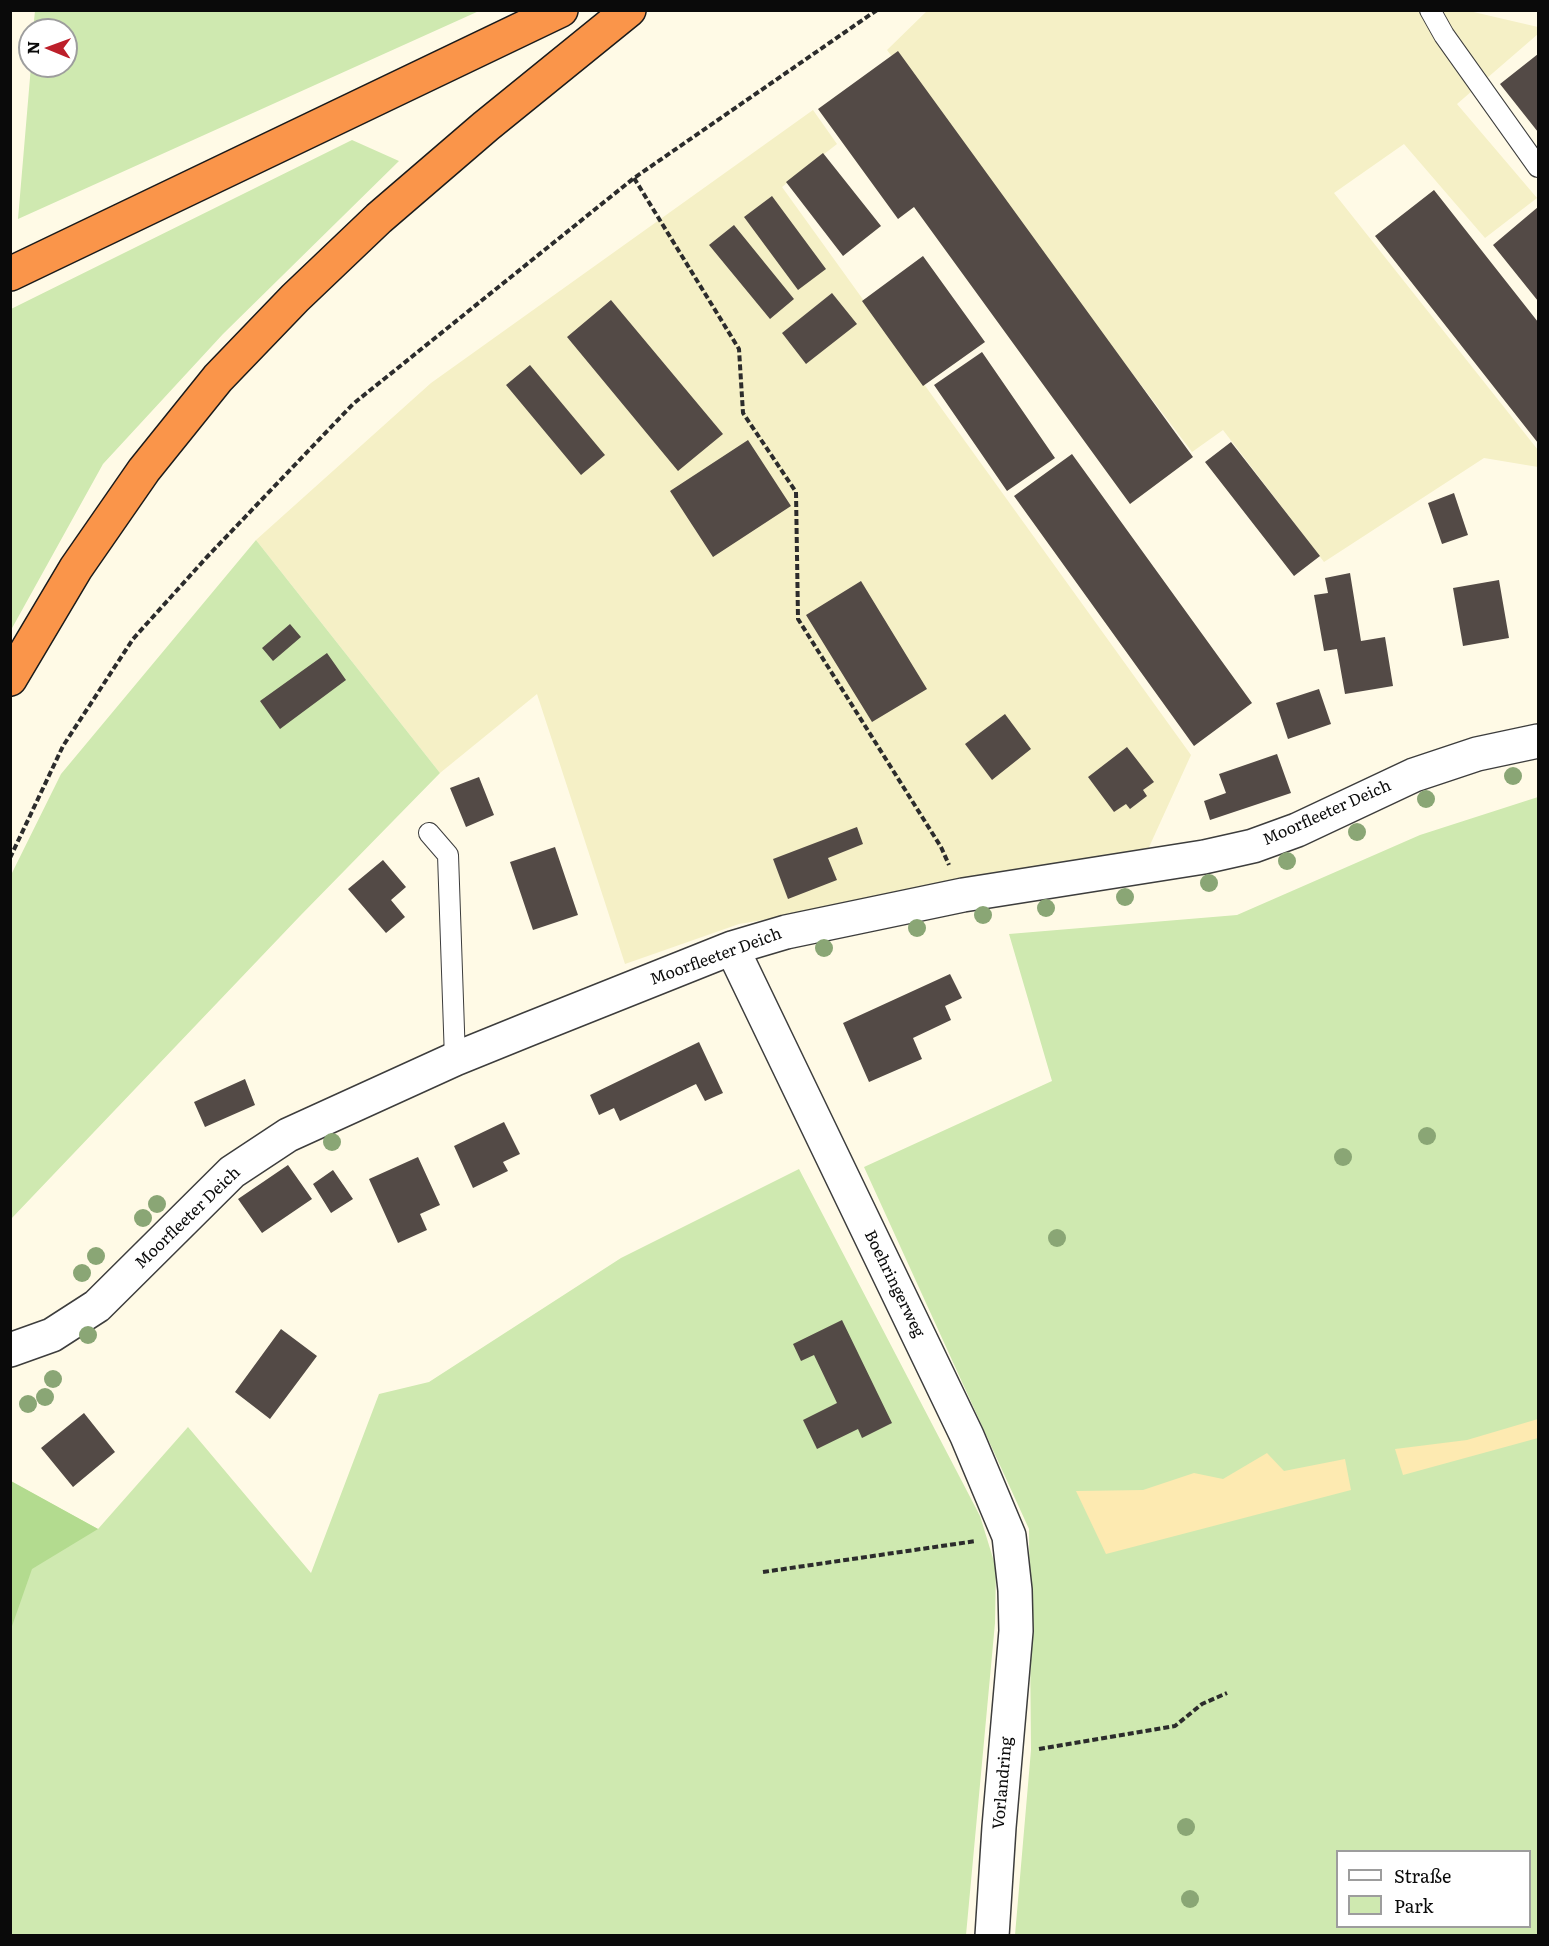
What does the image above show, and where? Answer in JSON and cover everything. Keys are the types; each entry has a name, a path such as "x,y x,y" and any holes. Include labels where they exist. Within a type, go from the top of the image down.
{"highway":[{"path":"10,274 561,10"},
{"path":"10,679 76,568 144,470 218,378 379,218 486,126 629,10"}],"street":[{"name":"Moorfleeter Deich","path":"10,1350 52,1335 97,1306 232,1172 288,1135 455,1059 732,948 786,932 963,895 1204,857 1253,846 1297,830 1414,775 1478,754 1539,741"},
{"name":"Boehringerweg","path":"732,948 967,1436 1009,1536 1015,1590 1016,1631"},
{"name":"Vorlandring","path":"992,1935 1016,1631"}],"lane":[{"path":"1430,10 1444,35 1539,167"},
{"path":"429,832 448,855 455,1059"}],"path":[{"path":"10,858 63,746 133,639 206,558 353,404 634,178 877,10"},
{"path":"634,178 739,349 743,412 796,492 798,619 941,847 963,895"},
{"path":"763,1572 1009,1536"},
{"path":"1005,1754 1175,1726 1202,1704 1227,1693"}],"shaded area":[{"path":"928,10 1465,10 1538,27 1538,34 1457,104 1537,198 1485,238 1404,144 1334,193 1538,450 1538,467 1484,458 1324,562 1223,430 1192,452 887,50"},
{"path":"813,110 837,144 782,187 1191,755 1145,856 739,924 625,964 537,694 440,773 256,540 431,383"}],"green space":[{"path":"35,10 479,11 18,219 30,78 78,78 78,18 34,18"},
{"path":"352,140 399,161 223,334 103,464 11,630 11,309"},
{"path":"256,540 440,773 11,1219 10,877 61,774"},
{"path":"1538,797 1538,1935 1015,1935 1031,1750 1029,1529 864,1167 1052,1081 1009,934 1237,915 1420,835"},
{"path":"799,1169 980,1516 996,1568 995,1623 966,1935 11,1935 10,1481 98,1529 188,1427 311,1573 379,1394 429,1382 621,1258"},
{"path":"11,1481 98,1529 32,1569 11,1629"}],"sand":[{"path":"1538,1419 1538,1438 1403,1475 1395,1449 1467,1440"},
{"path":"1267,1453 1284,1471 1345,1459 1351,1490 1106,1554 1076,1491 1143,1490 1194,1473 1223,1479"}],"building":[{"path":"898,51 1193,457 1130,504 914,207 898,219 818,109"},
{"path":"1538,54 1538,132 1500,84"},
{"path":"823,153 881,226 843,256 786,182"},
{"path":"1434,190 1538,322 1538,443 1375,236"},
{"path":"772,196 826,269 798,290 744,217"},
{"path":"1538,207 1538,301 1493,245"},
{"path":"734,225 794,299 770,319 709,245"},
{"path":"923,256 985,342 923,386 862,301"},
{"path":"832,293 857,324 806,364 782,333"},
{"path":"611,300 723,434 678,471 567,337"},
{"path":"982,352 1055,458 1007,491 934,385"},
{"path":"530,365 605,455 581,475 506,385"},
{"path":"748,440 791,506 713,557 670,491"},
{"path":"1231,442 1320,556 1294,576 1205,462"},
{"path":"1072,454 1252,703 1194,746 1014,496"},
{"path":"1454,493 1468,535 1442,544 1428,503"},
{"path":"1350,573 1361,641 1385,637 1393,686 1345,694 1337,649 1324,651 1314,595 1328,593 1325,578"},
{"path":"1499,580 1509,638 1463,646 1453,588"},
{"path":"861,581 927,689 872,722 806,615"},
{"path":"290,624 301,637 273,661 262,648"},
{"path":"327,653 346,680 280,729 260,701"},
{"path":"1319,689 1331,724 1288,739 1276,703"},
{"path":"1005,714 1031,749 992,780 965,744"},
{"path":"1127,747 1154,782 1143,790 1147,796 1130,809 1126,804 1114,812 1088,777"},
{"path":"1277,754 1291,793 1210,820 1204,801 1226,793 1219,774"},
{"path":"479,777 494,815 466,827 450,788"},
{"path":"857,827 863,844 828,858 837,880 788,899 773,859"},
{"path":"555,847 578,915 533,930 510,862"},
{"path":"383,860 406,887 391,900 405,917 386,933 348,889"},
{"path":"950,974 962,998 945,1006 951,1020 913,1038 922,1059 869,1082 843,1023"},
{"path":"699,1042 723,1093 705,1101 696,1084 620,1121 614,1108 599,1115 590,1095"},
{"path":"245,1079 255,1105 205,1127 194,1102"},
{"path":"504,1122 520,1154 503,1162 508,1171 473,1188 454,1146"},
{"path":"418,1157 440,1205 420,1214 427,1230 398,1243 369,1179"},
{"path":"288,1165 312,1199 262,1233 238,1199"},
{"path":"333,1170 353,1199 331,1213 313,1184"},
{"path":"842,1320 892,1423 862,1438 858,1429 817,1449 803,1420 837,1403 814,1355 801,1361 793,1344"},
{"path":"281,1329 317,1356 270,1419 235,1392"},
{"path":"84,1413 115,1452 73,1487 41,1448"}]}
